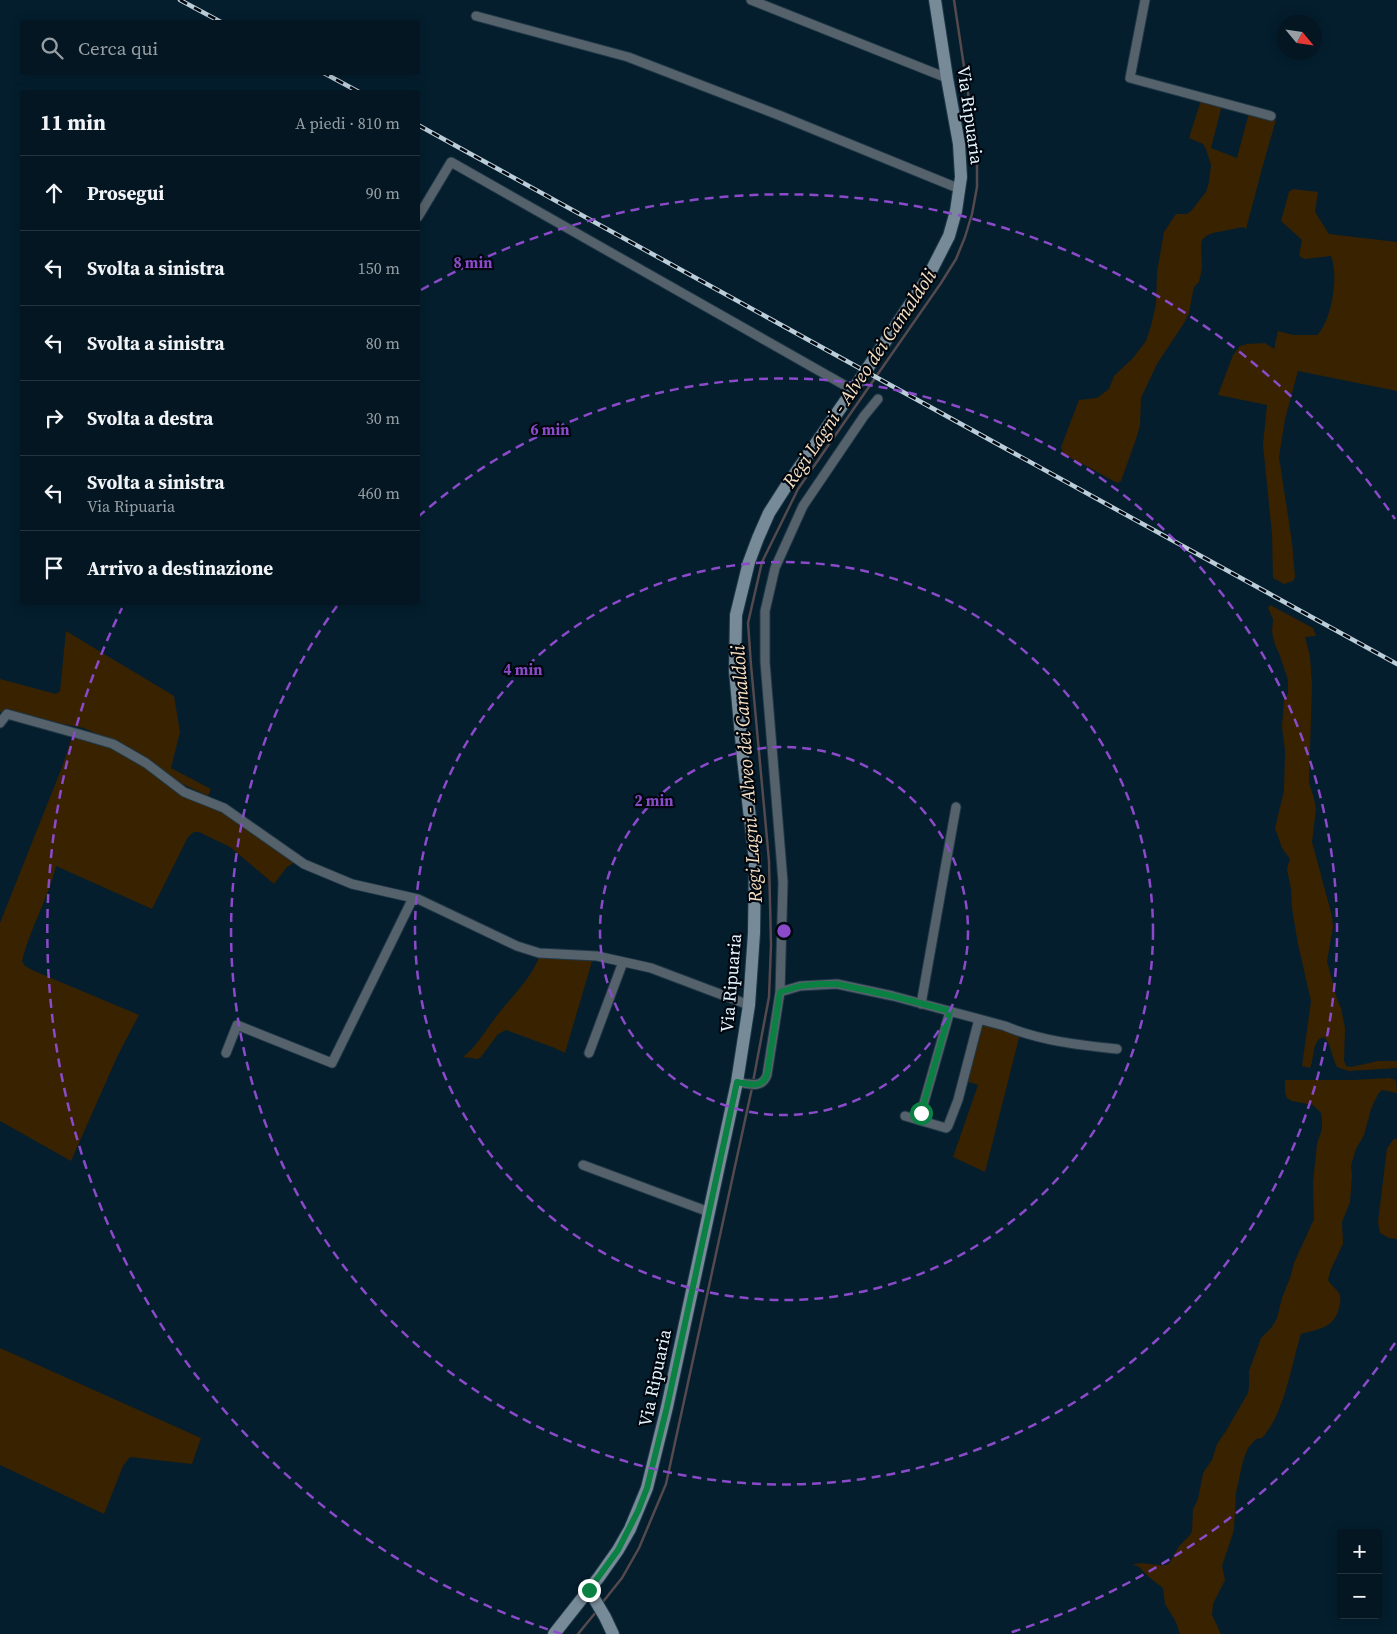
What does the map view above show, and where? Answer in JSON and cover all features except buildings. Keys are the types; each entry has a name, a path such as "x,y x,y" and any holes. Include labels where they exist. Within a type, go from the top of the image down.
{"street":[{"path":"751,0 947,78"},
{"name":"Via Ripuaria","path":"554,1634 591,1594 634,1520 647,1488 663,1426 709,1212 741,1082 754,934 755,861 734,671 736,616 750,562 769,513 927,278 949,236 956,211 961,177 959,144 935,0"},
{"path":"1146,0 1130,78 1271,116"},
{"path":"476,16 628,57 960,189"},
{"path":"420,215 451,162 853,390"},
{"path":"741,1082 761,1084 767,1075 780,992 783,882 765,662 767,603 775,568 803,506 864,416 878,399"},
{"path":"0,723 8,714 113,744 146,762 184,792 224,808 304,864 352,884 413,898 517,946 538,953 597,956 651,968 749,1005"},
{"path":"921,1004 956,807"},
{"path":"226,1053 237,1025 332,1063 413,898"},
{"path":"589,1053 623,962"},
{"path":"780,992 800,986 837,984 950,1011 1044,1039 1117,1049"},
{"path":"921,1113 950,1011"},
{"path":"905,1116 946,1128 948,1126 958,1100 979,1019"},
{"path":"583,1165 709,1212"},
{"path":"591,1594 613,1634"}],"shaded area":[{"path":"1201,100 1222,105 1211,148 1237,158 1249,113 1276,120 1246,229 1243,227 1213,233 1202,240 1202,268 1199,282 1194,287 1189,313 1157,364 1141,398 1140,425 1121,481 1117,483 1063,454 1061,447 1079,400 1097,398 1109,389 1114,376 1133,358 1146,341 1156,304 1157,272 1164,232 1176,214 1187,214 1191,211 1206,192 1209,182 1211,165 1206,149 1203,144 1189,138"},
{"path":"1293,189 1318,192 1315,212 1329,234 1397,242 1397,391 1298,371 1285,419 1279,457 1292,542 1295,577 1293,581 1284,584 1273,578 1272,534 1263,445 1267,405 1218,395 1233,355 1240,346 1265,343 1274,349 1278,331 1293,335 1317,335 1327,319 1334,286 1331,256 1305,259 1299,256 1302,240 1281,221 1289,192"},
{"path":"1270,605 1313,628 1316,636 1305,637 1310,656 1312,685 1309,783 1316,809 1312,842 1332,916 1333,927 1327,961 1345,1028 1344,1061 1346,1066 1351,1067 1378,1061 1397,1061 1397,1068 1349,1071 1337,1067 1324,1037 1315,1045 1310,1068 1302,1066 1311,1001 1292,908 1287,869 1290,859 1282,848 1275,828 1284,791 1285,751 1282,727 1284,700 1288,694 1288,680 1275,645 1272,632 1273,619 1268,608"},
{"path":"66,631 174,696 180,732 171,768 211,789 208,796 180,783 128,749 84,728 0,712 0,679 56,694 60,691"},
{"path":"74,731 91,735 232,816 297,861 287,867 274,884 230,847 199,832 194,832 188,837 152,909 56,866 22,961 25,966 32,970 139,1015 117,1057 71,1161 0,1121 0,923 62,767"},
{"path":"540,955 593,958 565,1053 506,1030 498,1034 478,1059 463,1057 476,1045 525,982"},
{"path":"981,1023 1020,1034 985,1172 953,1157 978,1085 966,1081"},
{"path":"1389,1078 1396,1080 1397,1093 1382,1090 1378,1094 1351,1165 1350,1202 1342,1222 1343,1244 1328,1280 1340,1296 1337,1315 1325,1327 1301,1334 1282,1402 1276,1416 1262,1438 1256,1439 1248,1448 1243,1461 1236,1493 1234,1530 1222,1566 1225,1580 1213,1604 1212,1615 1221,1634 1180,1634 1176,1622 1165,1604 1163,1588 1138,1566 1132,1565 1141,1563 1169,1564 1179,1546 1190,1535 1192,1531 1193,1509 1198,1499 1203,1473 1212,1460 1217,1444 1248,1393 1249,1371 1261,1338 1272,1327 1277,1318 1294,1263 1314,1219 1313,1182 1317,1144 1322,1129 1321,1113 1313,1105 1292,1101 1287,1098 1285,1080"},
{"path":"1394,1139 1397,1139 1397,1239 1389,1238 1380,1233 1378,1222 1387,1148"},
{"path":"0,1348 201,1438 192,1464 130,1457 123,1466 104,1514 0,1465"}],"waterway":[{"name":"Regi Lagni - Alveo dei Camaldoli","path":"753,1082 769,997 771,945 769,861 748,623 762,562 798,489 941,283 956,259 965,237 977,187 977,153 954,0"},
{"name":"Regi Lagni - Alveo dei Camaldoli","path":"602,1603 622,1578 639,1548 666,1484 752,1088"},
{"name":"Regi Lagni - Alveo dei Camaldoli","path":"578,1634 596,1612"}],"railway":[{"path":"180,0 217,20"},
{"path":"328,75 355,90"},
{"path":"420,126 1397,664"}],"route":[{"path":"589,1590 618,1550 630,1529 647,1488 667,1407 737,1082 757,1085 765,1080 780,992 800,986 837,984 950,1011 921,1113"}]}
